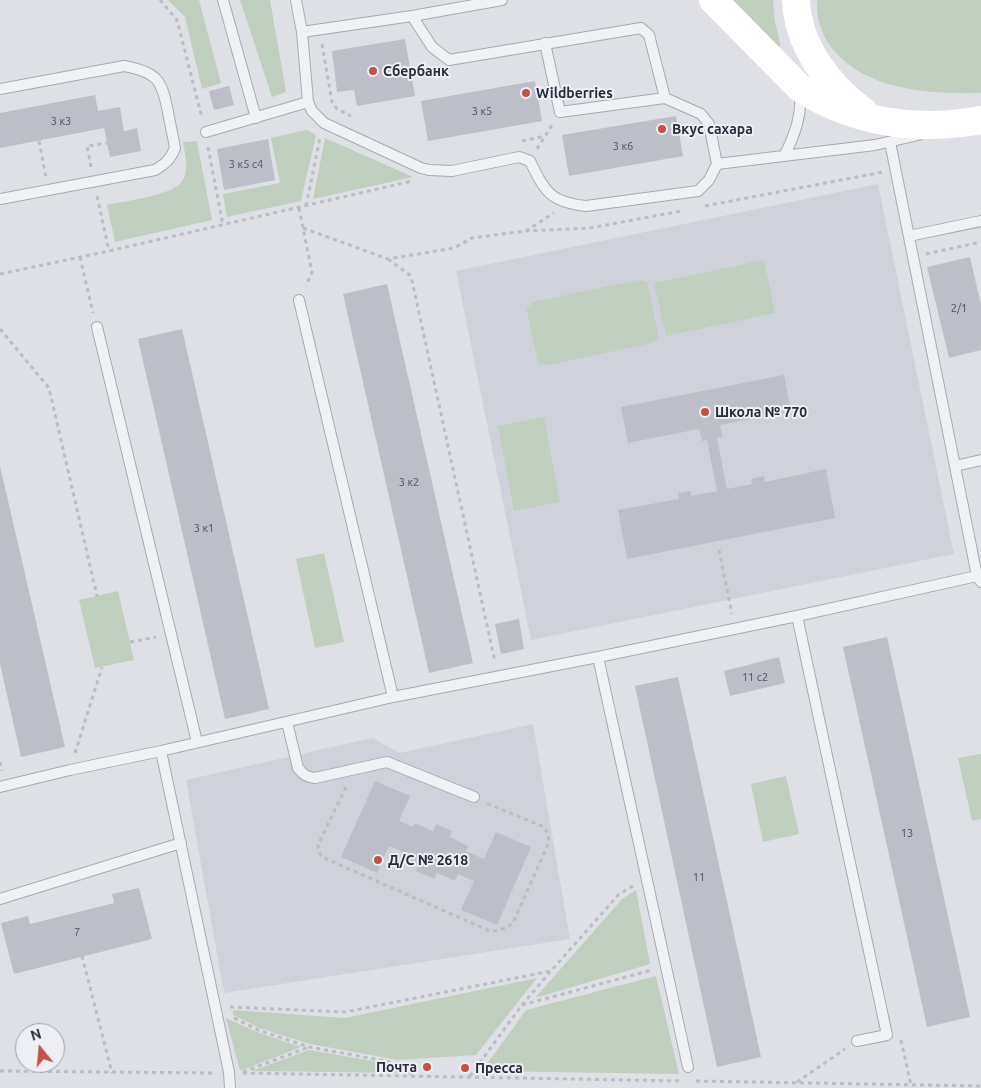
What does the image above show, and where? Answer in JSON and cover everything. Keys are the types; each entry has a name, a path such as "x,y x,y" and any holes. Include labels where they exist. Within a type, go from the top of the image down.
{"main road":[{"path":"713,0 800,88 816,99 856,115 884,130 971,122"},
{"path":"796,0 801,29 808,48 821,69 837,89 884,130"}],"lane":[{"path":"223,0 256,118"},
{"path":"296,0 302,32 308,102 317,118 421,168 452,171 519,157 535,159 541,182 552,196 568,204 586,206 698,191 709,180 717,164 709,124 701,114 665,98 560,112 545,43"},
{"path":"302,32 412,16 502,0"},
{"path":"412,16 432,47 449,60 641,28 649,34 665,98"},
{"path":"0,89 124,66 141,69 155,77 164,89 174,148 172,156 165,165 155,170 0,199"},
{"path":"784,156 792,142 800,116 800,88"},
{"path":"206,132 308,102"},
{"path":"0,788 70,770 161,751 393,697 979,579 896,169 884,130 784,156 717,164"},
{"path":"909,236 981,221"},
{"path":"299,300 393,697"},
{"path":"97,327 197,742"},
{"path":"955,466 981,460"},
{"path":"797,616 887,1035 857,1041"},
{"path":"598,657 688,1067"},
{"path":"287,722 298,768 302,774 308,777 316,778 387,762 474,798"},
{"path":"161,751 229,1072 230,1088"},
{"path":"0,900 181,843"}],"path":[{"path":"160,0 178,20 206,132 223,225"},
{"path":"320,28 332,102 337,109 353,118"},
{"path":"535,159 537,150 560,112"},
{"path":"306,206 320,136"},
{"path":"518,142 545,136"},
{"path":"39,140 48,190"},
{"path":"535,159 537,150"},
{"path":"697,208 896,169"},
{"path":"0,274 414,181"},
{"path":"525,232 568,204"},
{"path":"299,208 312,272 299,300"},
{"path":"100,209 108,251"},
{"path":"388,259 454,248 472,238 525,232 590,228 687,210"},
{"path":"303,228 388,259 411,276 496,665"},
{"path":"913,256 980,243"},
{"path":"80,257 97,327"},
{"path":"0,329 49,388 97,596"},
{"path":"719,550 732,614"},
{"path":"130,642 171,634"},
{"path":"70,770 102,667"},
{"path":"355,769 318,845 322,857 490,932 497,931 505,929 513,923 549,842 548,834 544,827 474,798"},
{"path":"470,1077 522,1005 619,894"},
{"path":"82,956 112,1073"},
{"path":"215,1008 345,1012 551,971"},
{"path":"522,1005 643,972"},
{"path":"215,1008 258,1030 309,1047 397,1063 414,1076"},
{"path":"309,1047 240,1073 981,1086"},
{"path":"796,1083 845,1050"},
{"path":"0,1071 112,1073 229,1072"}],"shaded area":[{"name":"Школа № 770","path":"878,184 954,554 531,640 456,271"},
{"name":"Д/C № 2618","path":"533,724 570,939 224,993 186,780 372,738 400,753"}],"green space":[{"path":"168,0 199,0 221,83 202,89 185,17"},
{"path":"240,0 270,0 286,92 272,97"},
{"path":"733,0 773,0 775,22 781,46 778,46"},
{"path":"817,0 981,0 981,93 940,92 899,87 861,73 845,62 827,42 820,25"},
{"path":"307,130 316,135 301,201 227,217 223,194 280,183 271,138"},
{"path":"325,138 413,177 313,199"},
{"path":"197,141 212,220 115,242 107,205 171,190 183,180 186,171 183,142"},
{"path":"764,260 775,313 666,336 654,283"},
{"path":"639,280 647,282 658,333 658,337 652,343 554,364 538,363 527,312 527,308 533,302"},
{"path":"544,417 560,502 514,511 498,426"},
{"path":"324,553 344,642 315,648 296,559"},
{"path":"118,591 134,660 95,668 79,600"},
{"path":"981,754 981,819 972,821 958,758"},
{"path":"786,776 799,834 763,842 751,784"},
{"path":"636,890 650,964 535,998 622,899"},
{"path":"656,976 679,1074 482,1071 526,1010"},
{"path":"537,978 476,1055 398,1060 310,1044 259,1028 233,1015 233,1010 345,1018"},
{"path":"226,1018 257,1032 301,1047 240,1071"},
{"path":"309,1050 396,1065 406,1073 252,1071"}],"building":[{"name":"Сбербанк","path":"405,39 415,96 357,106 354,90 337,92 332,51"},
{"path":"535,81 542,121 428,141 421,101"},
{"path":"229,86 234,105 214,110 209,91"},
{"path":"95,95 98,111 120,107 124,131 137,128 141,151 110,157 104,128 0,148 0,113"},
{"path":"676,116 683,156 569,176 562,135"},
{"path":"268,139 275,180 224,190 217,149"},
{"path":"970,257 981,305 981,350 949,358 927,267"},
{"path":"387,284 473,663 429,673 343,294"},
{"path":"182,329 269,709 225,719 138,339"},
{"path":"784,375 791,411 720,425 722,437 717,438 727,489 752,484 751,479 764,476 765,482 826,469 835,518 627,559 618,510 679,499 678,493 690,491 691,496 717,491 707,440 702,441 699,429 628,443 621,407"},
{"path":"0,466 65,747 21,757 0,664"},
{"path":"519,619 524,649 501,654 495,624"},
{"path":"887,637 970,1017 927,1027 843,647"},
{"path":"779,657 785,683 730,696 724,671"},
{"path":"678,677 761,1057 717,1067 635,686"},
{"path":"375,781 410,796 399,821 413,827 415,823 433,831 436,824 452,831 450,837 468,846 466,851 484,859 496,832 531,847 497,925 461,910 474,881 458,874 455,881 437,873 434,879 416,871 418,865 400,857 402,852 389,846 377,873 341,857"},
{"path":"139,888 152,939 14,974 1,923 28,916 30,924 114,903 112,894"}],"place":[{"name":"Сбербанк","path":"373,71"},
{"name":"Wildberries","path":"526,93"},
{"name":"Вкус сахара","path":"662,129"},
{"name":"Школа № 770","path":"705,412"},
{"name":"Д/C № 2618","path":"378,860"},
{"name":"Почта","path":"427,1067"},
{"name":"Пресса","path":"465,1068"}]}
